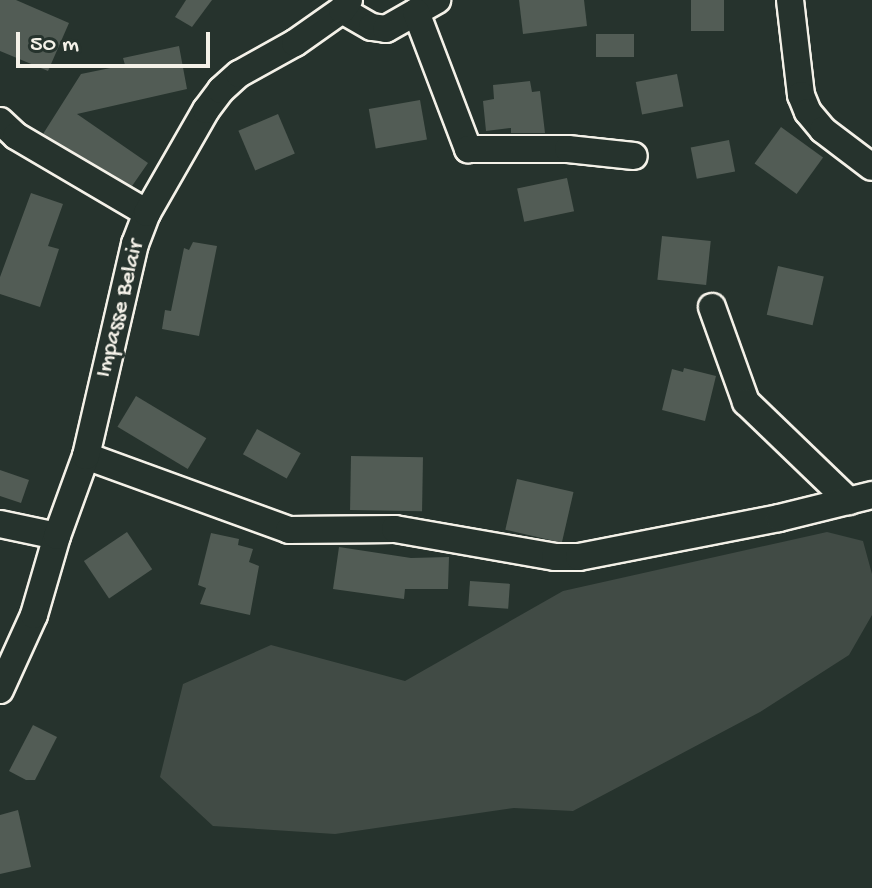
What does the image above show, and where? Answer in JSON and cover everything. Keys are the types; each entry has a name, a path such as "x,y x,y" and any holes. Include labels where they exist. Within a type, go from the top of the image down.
{"street":[{"path":"790,0 801,95 808,112 823,130 872,167"},
{"path":"345,5 372,27 386,29 426,6 468,149 568,149 634,156"},
{"name":"Impasse Belair","path":"0,690 34,615 57,536 86,456 135,244 147,213 206,110 221,90 239,74 295,43 345,5"},
{"path":"0,121 16,136 147,213"},
{"path":"712,307 746,402 860,498"},
{"path":"86,456 289,530 395,529 555,557 579,557 860,498"},
{"path":"0,524 57,536"}],"shaded area":[{"path":"827,532 863,541 872,574 872,615 849,655 760,712 573,811 514,808 335,834 213,826 160,777 183,684 271,645 405,681 563,591"}],"building":[{"path":"0,0 16,0 69,23 48,71 0,51"},
{"path":"186,0 212,0 192,27 175,17"},
{"path":"519,0 584,0 587,26 523,34"},
{"path":"691,0 724,0 724,31 691,31"},
{"path":"596,34 634,34 634,57 596,57"},
{"path":"179,46 187,89 77,114 148,163 132,186 43,134 81,74 125,65 123,58"},
{"path":"677,74 683,106 642,114 636,82"},
{"path":"530,81 532,92 540,91 545,133 511,133 511,128 486,131 483,101 494,99 493,85"},
{"path":"420,100 427,139 376,148 369,109"},
{"path":"278,114 295,154 255,170 238,131"},
{"path":"781,127 823,158 797,194 755,163"},
{"path":"729,140 735,171 697,179 691,147"},
{"path":"567,178 574,211 524,222 517,189"},
{"path":"31,193 63,204 48,246 59,249 40,307 0,294 0,277"},
{"path":"662,236 711,241 706,285 657,280"},
{"path":"193,242 217,246 199,336 162,329 165,310 171,311 184,248 189,250"},
{"path":"778,266 824,277 813,325 767,315"},
{"path":"684,368 716,376 705,421 662,410 672,369 683,372"},
{"path":"136,396 206,438 188,469 117,427"},
{"path":"257,429 301,453 287,479 243,454"},
{"path":"351,456 423,457 422,511 350,510"},
{"path":"0,470 29,480 21,503 0,496"},
{"path":"517,479 574,492 562,543 505,530"},
{"path":"127,532 152,569 109,598 84,561"},
{"path":"211,533 239,539 238,545 253,549 249,562 259,566 250,615 200,604 206,588 198,585"},
{"path":"339,547 411,558 449,557 448,589 405,589 404,599 333,589"},
{"path":"470,581 510,584 508,609 468,606"},
{"path":"33,725 57,737 35,780 26,780 9,771"},
{"path":"18,810 31,867 0,874 0,815"}]}
